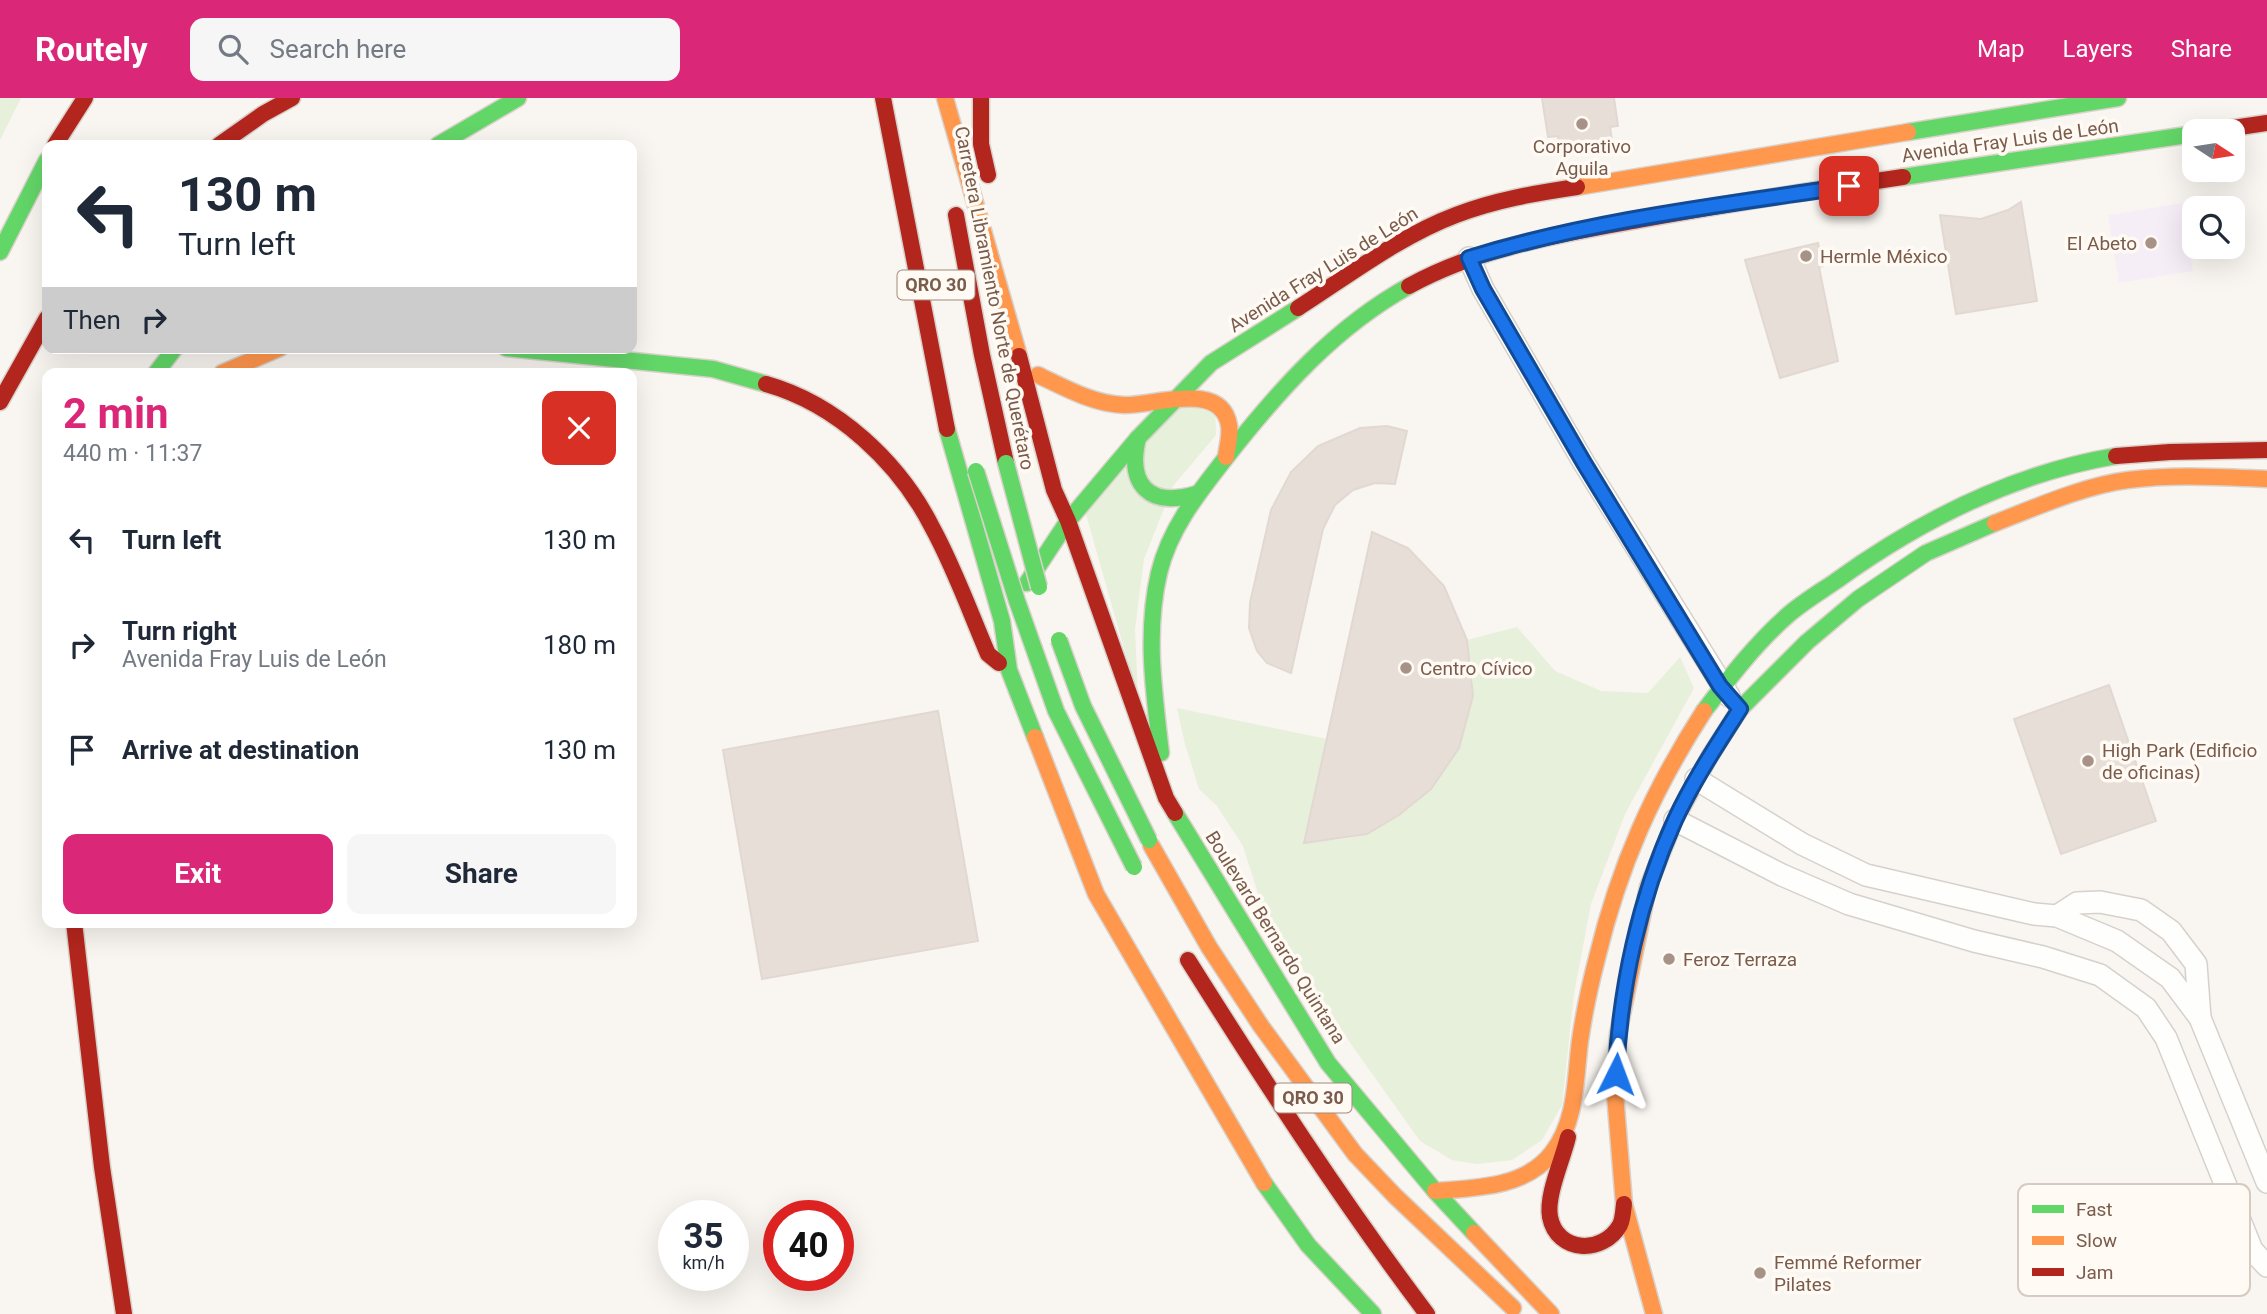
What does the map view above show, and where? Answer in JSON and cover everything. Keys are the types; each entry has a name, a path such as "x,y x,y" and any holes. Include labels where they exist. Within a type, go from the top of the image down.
{"main road":[{"path":"58,140 85,98"},
{"path":"226,140 292,98"},
{"path":"447,140 518,98"},
{"path":"883,98 949,440 1002,621 1009,670 1096,894 1257,1173 1308,1245 1373,1314"},
{"name":"Carretera Libramiento Norte de Querétaro","path":"934,98 944,152"},
{"path":"945,98 1054,490 1068,521"},
{"path":"981,98 982,144 992,194"},
{"name":"Avenida Fray Luis de León","path":"1166,798 1155,704 1151,625 1164,555 1176,524 1196,494 1275,394 1316,353 1359,318 1422,279 1469,258 1519,243 1698,209 1899,157 2058,103 2118,98"},
{"path":"2245,126 2267,123"},
{"name":"Avenida Fray Luis de León","path":"1002,621 1068,521 1138,438 1211,363 1397,244 1455,215 1519,196 1660,172 2182,135"},
{"path":"0,252 42,170"},
{"name":"Carretera Libramiento Norte de Querétaro","path":"952,193 982,355 1024,533 1049,614 1083,706 1151,845 1209,947 1354,1154 1520,1314"},
{"path":"1003,244 1062,469 1068,521"},
{"path":"0,402 42,327"},
{"path":"234,368 266,354"},
{"path":"565,354 713,369 790,391 856,431 905,484 932,526 988,654 1009,670"},
{"path":"1038,375 1085,397 1125,405 1197,398 1216,403 1229,423 1226,457"},
{"path":"1138,438 1134,469 1136,481 1144,489 1157,497 1172,500 1196,494"},
{"path":"967,440 1017,601 1056,711 1138,873"},
{"path":"1435,1191 1507,1183 1531,1173 1551,1154 1567,1129 1575,1097 1580,1043 1594,971 1616,883 1648,806 1720,686 1787,616 1922,524 1973,500 2075,464 2117,456 2174,451 2267,450"},
{"path":"1654,1314 1624,1204 1615,1094 1618,1034 1648,887 1675,820 1696,779 1740,709 1807,642 1858,599 1926,553 2063,497 2125,480 2185,476 2267,478"},
{"name":"Boulevard Bernardo Quintana","path":"1068,521 1166,798 1328,1063 1435,1191 1551,1314"},
{"path":"1043,760 1041,689 1049,668 1056,657 1070,654 1084,658"},
{"path":"1145,796 1157,819"},
{"path":"75,928 102,1167 124,1314"},
{"name":"QRO 30","path":"1181,947 1258,1071 1365,1232 1427,1314"},
{"path":"1282,1028 1301,1053 1328,1063"},
{"path":"1570,1119 1566,1154 1549,1216 1557,1234 1570,1245 1586,1249 1606,1240 1621,1225 1624,1204"}],"street":[{"path":"1469,258 1483,289 1584,463 1720,686 1740,709"},
{"path":"988,654 1002,621"},
{"path":"1696,779 1802,844 1866,875 2034,914 2057,916 2117,941 2170,978 2200,1018 2267,1182"},
{"path":"1675,820 1782,875 1849,904 2100,975 2147,1008 2166,1038 2225,1184"},
{"path":"2057,916 2077,902 2100,902 2141,910 2171,931 2196,964 2200,1018"},
{"path":"2179,1070 2215,1057"},
{"path":"2250,1245 2267,1266"}],"shaded area":[{"name":"El Abeto","path":"2182,203 2182,259 2191,259 2193,271 2119,283 2108,215"}],"green space":[{"path":"0,98 21,98 0,140"},
{"path":"1178,402 1215,410 1216,435 1173,486 1144,559 1135,629 1138,698 1086,514"},
{"path":"1517,627 1555,671 1601,691 1648,693 1680,657 1694,688 1625,814 1591,904 1574,994 1562,1105 1542,1140 1512,1160 1477,1164 1452,1160 1420,1141 1353,1047 1262,906 1243,846 1217,806 1199,789 1177,708 1327,739 1305,843 1362,835 1407,810 1424,795 1450,761 1467,721 1473,692 1467,640"}],"building":[{"name":"Corporativo Aguila","path":"1542,98 1614,98 1618,126 1610,127 1612,140 1560,148 1558,136 1548,137"},
{"path":"2021,202 2037,301 1956,314 1940,215 1981,219 2008,210"},
{"path":"1818,243 1823,266 1819,267 1838,361 1780,378 1745,260"},
{"path":"1387,426 1407,431 1395,484 1375,483 1353,490 1335,505 1323,529 1291,673 1267,663 1257,651 1249,628 1250,603 1271,510 1291,472 1318,446 1360,428"},
{"name":"Centro Cívico","path":"1372,532 1408,548 1444,586 1467,640 1473,696 1459,748 1431,789 1399,815 1367,834 1304,843"},
{"path":"2109,685 2156,821 2061,854 2014,719"},
{"path":"938,711 978,941 762,979 723,750"}],"traffic: fast":[{"path":"447,140 518,98"},
{"path":"1908,132 2118,98"},
{"path":"1903,177 2182,136"},
{"path":"0,252 42,170"},
{"path":"1161,753 1152,663 1152,618 1159,573 1170,540 1217,469 1289,383 1357,320 1409,286"},
{"path":"1027,583 1068,521 1138,438 1211,363 1298,308"},
{"path":"160,368 170,354"},
{"path":"565,354 713,369 766,384"},
{"path":"947,429 1002,621 1009,670 1035,737"},
{"path":"1138,438 1136,469 1145,489 1166,498 1196,494"},
{"path":"1704,711 1754,649 1788,615 1900,539 1969,502 2004,487 2041,474 2116,456"},
{"path":"1006,463 1039,587"},
{"path":"976,471 1017,601 1056,711 1134,867"},
{"path":"1711,754 1740,709 1807,642 1858,599 1926,553 1995,523"},
{"path":"1059,640 1083,706 1149,840"},
{"path":"1175,813 1328,1063 1435,1191 1474,1233"},
{"path":"1264,1183 1308,1245 1373,1314"}],"traffic: slow":[{"path":"945,98 1019,356"},
{"path":"1577,187 1908,132"},
{"path":"234,368 266,354"},
{"path":"1038,375 1080,394 1113,404 1185,398 1213,403 1223,411 1229,425 1226,457"},
{"path":"1995,523 2078,492 2128,480 2180,477 2267,479"},
{"path":"1435,1191 1482,1187 1514,1180 1541,1165 1560,1141 1571,1114 1590,989 1616,892 1654,800 1704,711"},
{"path":"1035,737 1096,894 1264,1183"},
{"path":"1654,1314 1624,1204 1615,1094 1618,1034 1648,887 1675,820 1711,754"},
{"path":"1151,845 1209,947 1261,1026 1355,1154 1395,1196 1513,1308"},
{"path":"1474,1233 1551,1314"}],"traffic: jam":[{"path":"58,140 85,98"},
{"path":"226,140 292,98"},
{"path":"883,98 947,429"},
{"path":"981,98 981,144 988,175"},
{"path":"2245,126 2267,123"},
{"path":"1409,286 1464,261 1551,237 1705,208 1903,177"},
{"path":"1298,308 1375,257 1435,224 1501,201 1577,187"},
{"path":"956,215 982,355 1006,463"},
{"path":"0,402 42,327"},
{"path":"1019,356 1054,490 1068,521 1166,798 1175,813"},
{"path":"766,384 792,393 841,421 884,458 918,503 940,542 988,654 999,663"},
{"path":"2116,456 2267,450"},
{"path":"75,928 102,1167 124,1314"},
{"path":"1188,960 1304,1140 1427,1314"},
{"path":"1568,1137 1550,1198 1550,1217 1554,1229 1571,1243 1592,1245 1612,1235 1620,1225 1624,1204"}],"place":[{"name":"Corporativo Aguila","path":"1582,124"},
{"name":"El Abeto","path":"2151,243"},
{"name":"Hermle México","path":"1806,256"},
{"name":"Centro Cívico","path":"1406,668"},
{"name":"High Park (Edificio de oficinas)","path":"2088,761"},
{"name":"Feroz Terraza","path":"1669,959"},
{"name":"Femmé Reformer Pilates","path":"1760,1273"}],"route":[{"path":"1616,1074 1618,1034 1648,887 1675,820 1696,779 1740,709 1720,686 1584,463 1483,289 1469,258 1519,243 1591,229 1698,209 1849,186"}]}
